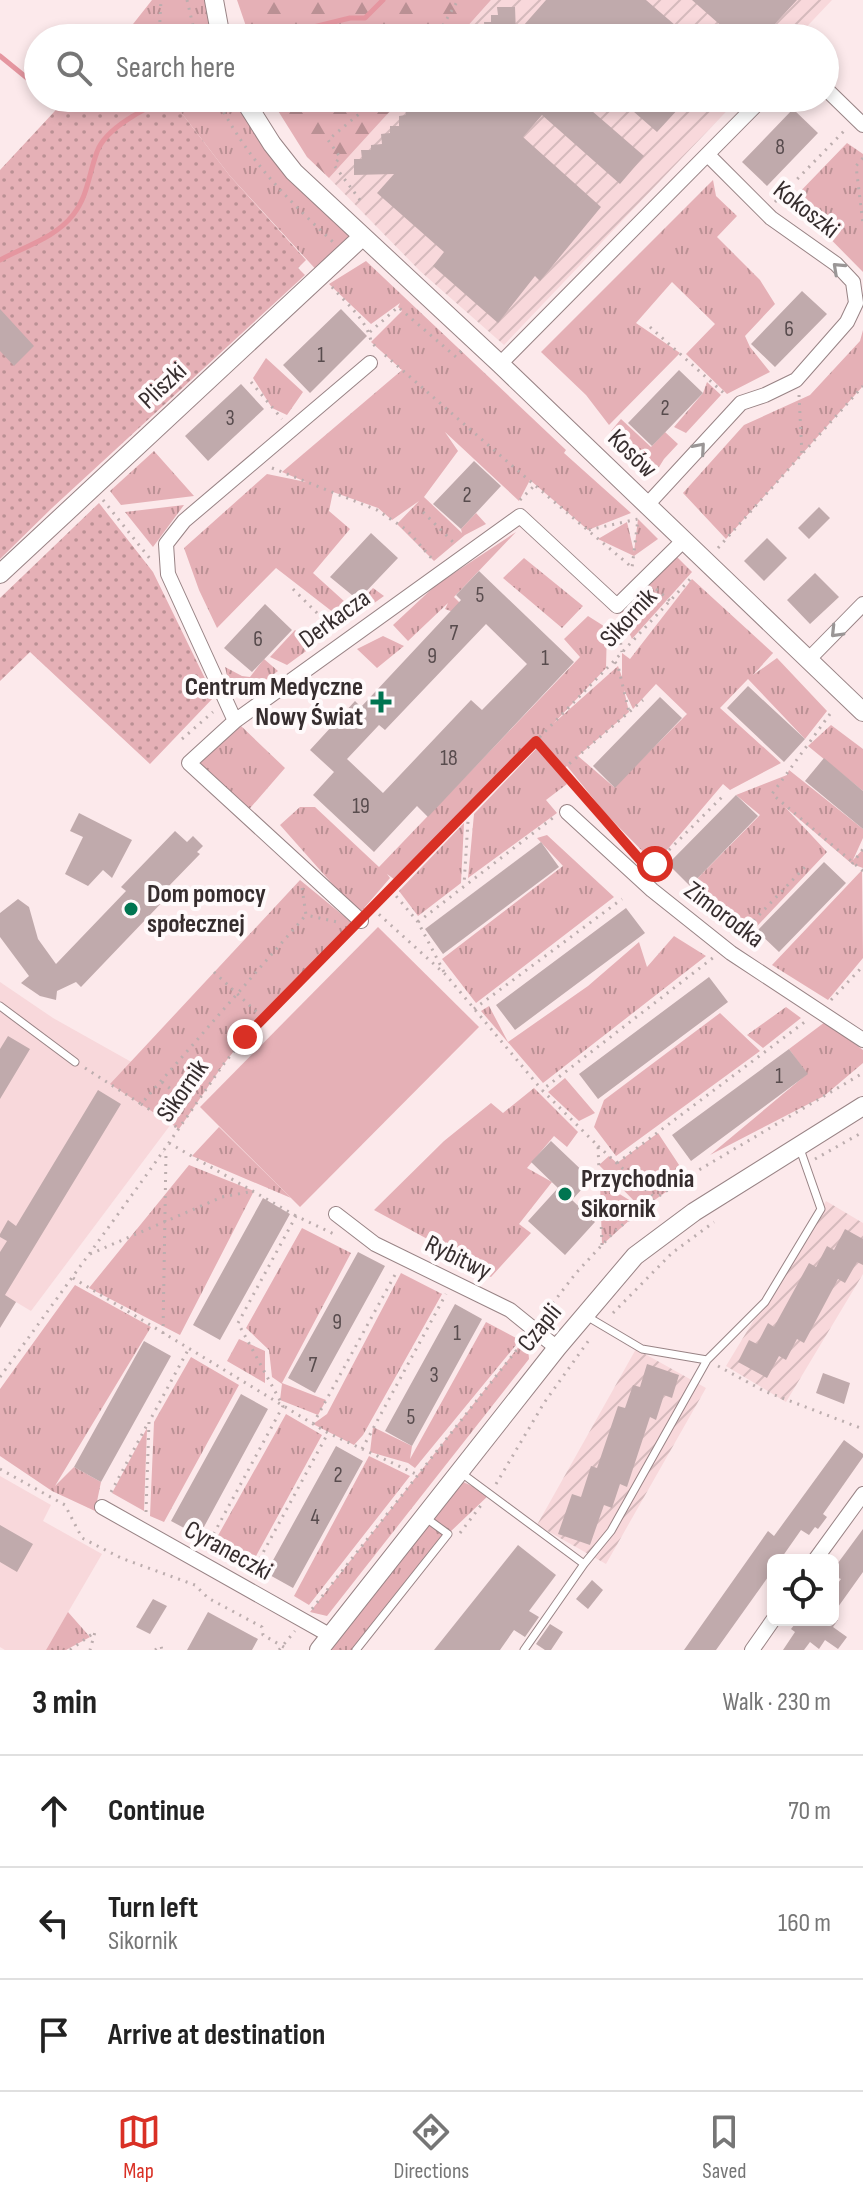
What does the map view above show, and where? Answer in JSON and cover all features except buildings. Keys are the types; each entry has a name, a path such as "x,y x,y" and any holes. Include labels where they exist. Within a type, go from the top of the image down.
{"street":[{"path":"214,0 218,24"},
{"path":"839,102 860,122"},
{"name":"Kosów","path":"252,112 294,172 500,364 863,712"},
{"path":"500,364 749,112"},
{"name":"Kokoszki","path":"647,505 741,403 798,378 847,322 856,303 853,282 836,264 771,218 708,155"},
{"name":"Pliszki","path":"0,574 362,237"},
{"path":"235,721 168,574 166,544 184,521 370,363"},
{"name":"Derkacza","path":"361,921 189,763 235,721 520,516 617,606 683,541"},
{"path":"808,660 863,604"},
{"name":"Zimorodka","path":"567,812 652,890 731,953 863,1040"},
{"name":"Czapli","path":"325,1643 557,1348 635,1256 694,1212 863,1106"},
{"name":"Rybitwy","path":"336,1214 375,1244 510,1310 557,1348"},
{"path":"819,1554 863,1494"},
{"name":"Cyraneczki","path":"102,1507 325,1643"},
{"path":"752,1650 769,1626"}],"lane":[{"path":"0,1006 75,1062"},
{"path":"524,1650 611,1531 707,1360 765,1302 821,1209 799,1145"},
{"path":"584,1315 642,1349 707,1360"},
{"path":"460,1472 584,1564"},
{"path":"356,1650 448,1534 425,1516"}],"path":[{"path":"160,24 161,0"},
{"path":"187,0 193,24"},
{"path":"445,24 458,0"},
{"path":"223,112 260,169 333,242"},
{"path":"360,200 334,165 340,157 328,140 361,112"},
{"path":"773,203 860,122"},
{"path":"863,158 856,166 863,224"},
{"path":"329,284 369,333 371,342 588,530 608,547 632,568 638,519 588,530"},
{"path":"369,333 398,307 456,357 462,350"},
{"path":"650,327 727,394 717,405"},
{"path":"798,378 802,455"},
{"path":"251,382 282,419"},
{"path":"716,551 863,386"},
{"path":"267,465 377,510 407,530 434,561"},
{"path":"101,497 154,563"},
{"path":"423,512 456,545"},
{"name":"Sikornik","path":"0,1377 223,1065 263,1018 622,653 694,575"},
{"path":"293,589 335,631"},
{"path":"616,616 622,653"},
{"path":"614,661 618,666 629,712"},
{"path":"562,770 643,700"},
{"path":"182,739 214,711"},
{"path":"830,714 772,794 863,871"},
{"path":"536,741 630,848"},
{"path":"649,870 723,796"},
{"path":"464,815 468,821 464,885"},
{"path":"418,922 545,824"},
{"path":"852,864 863,849"},
{"path":"734,941 805,867"},
{"path":"391,890 418,922 446,975"},
{"path":"474,1009 622,899"},
{"path":"373,908 446,975 542,1090 656,1198"},
{"path":"141,1104 306,915"},
{"path":"542,1090 716,956"},
{"path":"829,1002 863,966"},
{"path":"214,972 263,1018"},
{"path":"617,1163 806,1021"},
{"path":"75,1062 179,1129"},
{"path":"541,1319 615,1231 656,1198 863,1073"},
{"path":"161,1081 193,1107"},
{"path":"828,1154 863,1132"},
{"path":"169,1143 296,1216 335,1234"},
{"path":"598,1146 602,1245"},
{"path":"732,1150 737,1157"},
{"path":"163,1151 166,1152 163,1334"},
{"path":"90,1254 222,1197 254,1191"},
{"path":"283,1406 238,1323 296,1216"},
{"path":"589,1340 672,1253 722,1216"},
{"path":"313,1424 399,1266"},
{"path":"73,1278 328,1433 416,1474"},
{"path":"362,1449 448,1291"},
{"path":"310,1612 527,1336"},
{"path":"110,1494 188,1350"},
{"path":"707,1360 764,1391 863,1429"},
{"path":"205,1551 283,1406"},
{"path":"146,1514 149,1422"},
{"path":"250,1576 328,1433"},
{"path":"0,1469 65,1505 82,1538 121,1558 195,1585 208,1598 262,1627 263,1635 289,1650"},
{"path":"279,1650 296,1630"},
{"path":"70,1650 95,1632 90,1650"},
{"path":"155,1650 161,1646 162,1650"}],"shaded area":[{"path":"491,0 832,0 809,24 470,24"},
{"path":"389,112 726,112 504,345 420,271 329,178"},
{"path":"0,982 53,1018 192,1096 31,1311 16,1302 8,1315 4,1313 0,1318"},
{"path":"826,1201 863,1223 863,1274 786,1402 726,1366"},
{"path":"636,1349 706,1388 606,1564 537,1525"},
{"path":"0,1476 51,1505 43,1521 102,1554 46,1650 5,1650 0,1647"}],"green space":[{"path":"152,0 214,0 218,24 133,24"},
{"path":"237,0 491,0 470,24 245,24"},
{"path":"54,112 181,112 230,176 306,260 298,268 305,275 0,559 0,170"},
{"path":"181,112 250,112 362,237 321,275 230,176"},
{"path":"279,112 389,112 329,178 307,157"},
{"path":"847,143 863,154 863,272 792,200"},
{"path":"713,180 716,196 737,216 717,237 760,280 775,304 745,336 770,372 727,394 686,354 715,324 672,282 636,323 680,353 609,425 586,395 541,352"},
{"path":"366,261 566,450 564,453 631,513 588,530 530,480 519,501 445,432 458,451 424,497 462,533 461,529 476,513 486,524 465,535 434,561 397,524 419,501 392,520 378,508 333,492 329,511 350,529 313,573 345,602 360,602 373,588 384,596 349,621 348,618 347,623 276,568 217,628 184,548 267,474 306,482 282,472 402,370 371,342 402,311 398,307 400,303 371,324 329,284"},
{"path":"863,330 863,386 726,539 683,493 744,425 810,395 860,341"},
{"path":"266,358 303,392 287,415 272,408 253,378"},
{"path":"707,382 721,395 686,433 674,427 703,393"},
{"path":"621,419 651,447 665,432 678,444 656,472 611,431"},
{"path":"154,451 194,496 121,505 110,491"},
{"path":"99,503 153,572 214,697 150,764 30,652 0,681 0,598"},
{"path":"184,505 153,547 125,512"},
{"path":"638,519 658,539 634,556 598,539 627,522 634,552"},
{"path":"516,532 454,597 478,621 445,609 448,603 408,641 393,625 436,585"},
{"path":"673,553 692,572 632,639 617,606"},
{"path":"524,558 583,606 562,628 503,578"},
{"path":"692,579 773,653 753,675 777,658 827,711 805,739 748,679 720,708 781,763 730,790 723,784 655,864 605,813 567,766 562,770 539,738 398,882 387,874 390,878 359,914 280,825 300,807 315,807 379,867 580,657 564,639 588,616 607,628 606,668 554,723 618,666 622,677 622,653 630,659","holes":["656,684 687,714 614,787 578,756 629,712 624,690 633,709"]},
{"path":"295,630 313,646 287,665 270,657"},
{"path":"383,636 404,646 377,668 357,649"},
{"path":"264,659 278,671 242,697 230,688 225,667 250,677"},
{"path":"831,725 863,749 863,791 808,746"},
{"path":"241,726 285,768 245,814 195,758"},
{"path":"538,747 567,784 546,800 557,813 468,878 474,814"},
{"path":"789,770 863,829 863,838 853,860 863,849 863,868 852,864 785,807 827,852 745,939 685,891 760,815 736,795 787,775"},
{"path":"464,823 461,883 418,916 399,891"},
{"path":"547,835 614,897 476,1003 442,959 563,866 537,838"},
{"path":"862,870 863,958 828,1000 772,965"},
{"path":"300,880 356,926 245,1037 179,1129 110,1084"},
{"path":"378,927 479,1027 300,1207 200,1107"},
{"path":"674,936 706,956 543,1083 481,1011 489,1006 508,1042 588,986 639,942 647,967"},
{"path":"786,1007 801,1018 763,1048 747,1035"},
{"path":"720,1013 760,1051 616,1156 594,1127 604,1100"},
{"path":"825,1022 863,1050 863,1063 824,1096 710,1155 807,1074 789,1049"},
{"path":"565,1078 595,1113 579,1121 548,1092"},
{"path":"534,1088 578,1132 567,1147 554,1136 527,1168 552,1182 519,1224 531,1233 491,1277 480,1273 462,1246 455,1254 374,1210 444,1141 491,1103 503,1113"},
{"path":"219,1127 291,1198 192,1156"},
{"path":"658,1133 687,1177 642,1209 602,1245 600,1182 639,1206 599,1165 609,1156 617,1163"},
{"path":"189,1165 254,1191 180,1335 89,1288"},
{"path":"302,1228 351,1253 282,1383 326,1400 318,1415 280,1400 282,1384 272,1377 269,1350 246,1328"},
{"path":"401,1273 442,1294 363,1435 354,1445 313,1424 327,1414"},
{"path":"75,1285 151,1327 55,1486 74,1467 101,1482 95,1511 52,1491 0,1456 0,1389"},
{"path":"486,1322 520,1340 415,1468 370,1452 373,1427 412,1446 410,1459"},
{"path":"527,1336 529,1359 327,1616 310,1612"},
{"path":"239,1339 265,1351 265,1383 227,1361"},
{"path":"191,1357 239,1385 164,1522 150,1516 154,1422"},
{"path":"286,1414 322,1435 249,1569 211,1548"},
{"path":"147,1428 144,1511 112,1493"},
{"path":"369,1456 410,1476 309,1605 294,1596"},
{"path":"461,1481 490,1494 448,1534 356,1650 318,1650 421,1521 443,1531 425,1516"},
{"path":"68,1612 90,1637 66,1650 46,1650"}],"waterway":[{"path":"326,24 365,18 383,0"},
{"path":"0,56 24,76"},
{"path":"0,260 49,236 66,223 82,200 101,143 117,127 141,112"}],"place":[{"name":"Centrum Medyczne Nowy Świat","path":"381,702"},
{"name":"Dom pomocy społecznej","path":"131,909"},
{"name":"Przychodnia Sikornik","path":"565,1194"}],"route":[{"path":"245,1037 536,741 649,870 655,864"}]}
